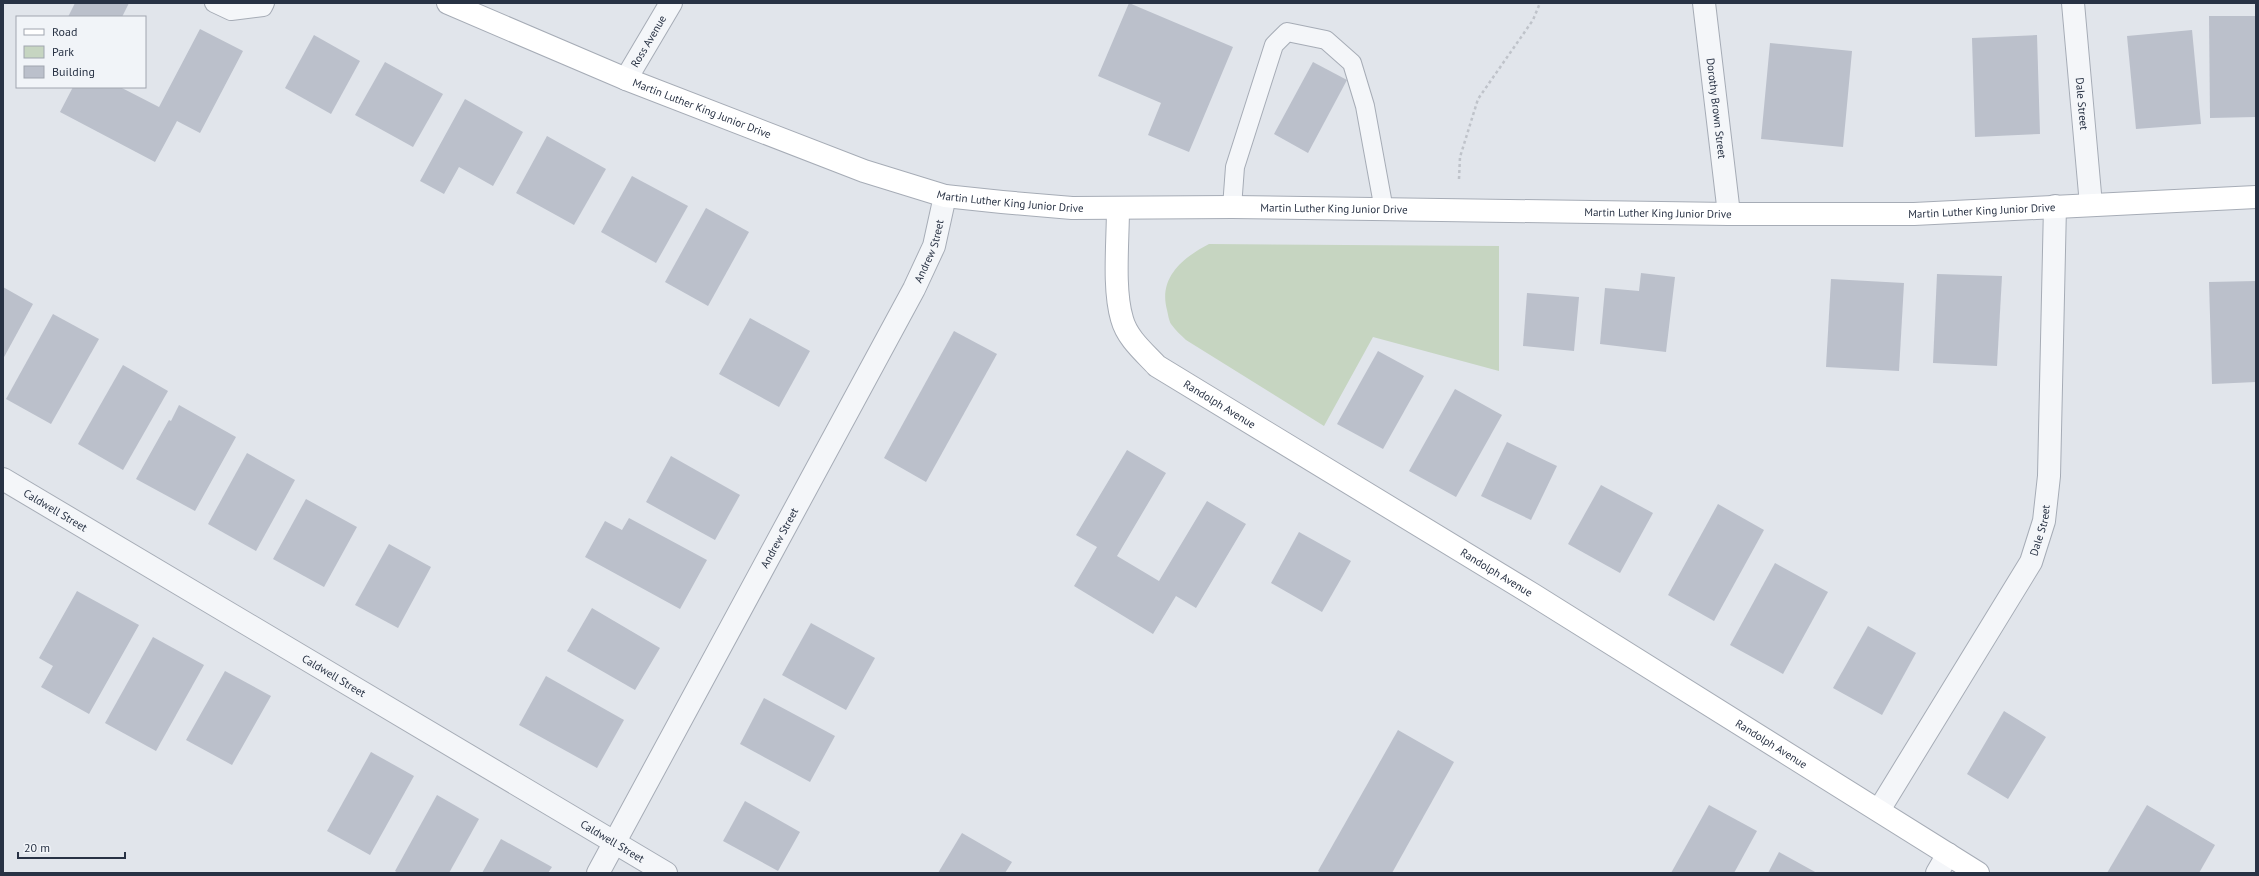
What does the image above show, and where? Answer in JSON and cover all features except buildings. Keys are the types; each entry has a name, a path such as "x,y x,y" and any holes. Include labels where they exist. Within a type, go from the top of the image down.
{"main road":[{"name":"Martin Luther King Junior Drive","path":"448,3 626,79 864,171 945,196 1046,207 1459,210 1729,214 1914,214 2256,197"},
{"name":"Randolph Avenue","path":"1118,208 1118,295 1122,320 1136,345 1157,366 1532,594 1978,873"}],"street":[{"name":"Ross Avenue","path":"626,79 671,3"},
{"name":"Dorothy Brown Street","path":"1704,3 1729,214"},
{"name":"Dale Street","path":"2073,3 2091,205"},
{"name":"Andrew Street","path":"598,873 914,289 934,246 945,196"},
{"name":"Dale Street","path":"1879,810 2031,562 2044,521 2049,476 2054,206"},
{"name":"Caldwell Street","path":"3,479 666,873"},
{"path":"1937,873 1948,854"}],"lane":[{"path":"214,3 231,11 263,7 265,3"},
{"path":"1232,208 1235,167 1274,46 1287,32 1326,40 1352,63 1365,106 1384,210"}],"path":[{"path":"1459,210 1460,158 1478,98 1533,20 1540,3"}],"green space":[{"path":"1209,244 1499,246 1499,371 1373,337 1324,426 1186,340 1171,324 1165,298 1166,288 1170,278 1182,262"}]}
